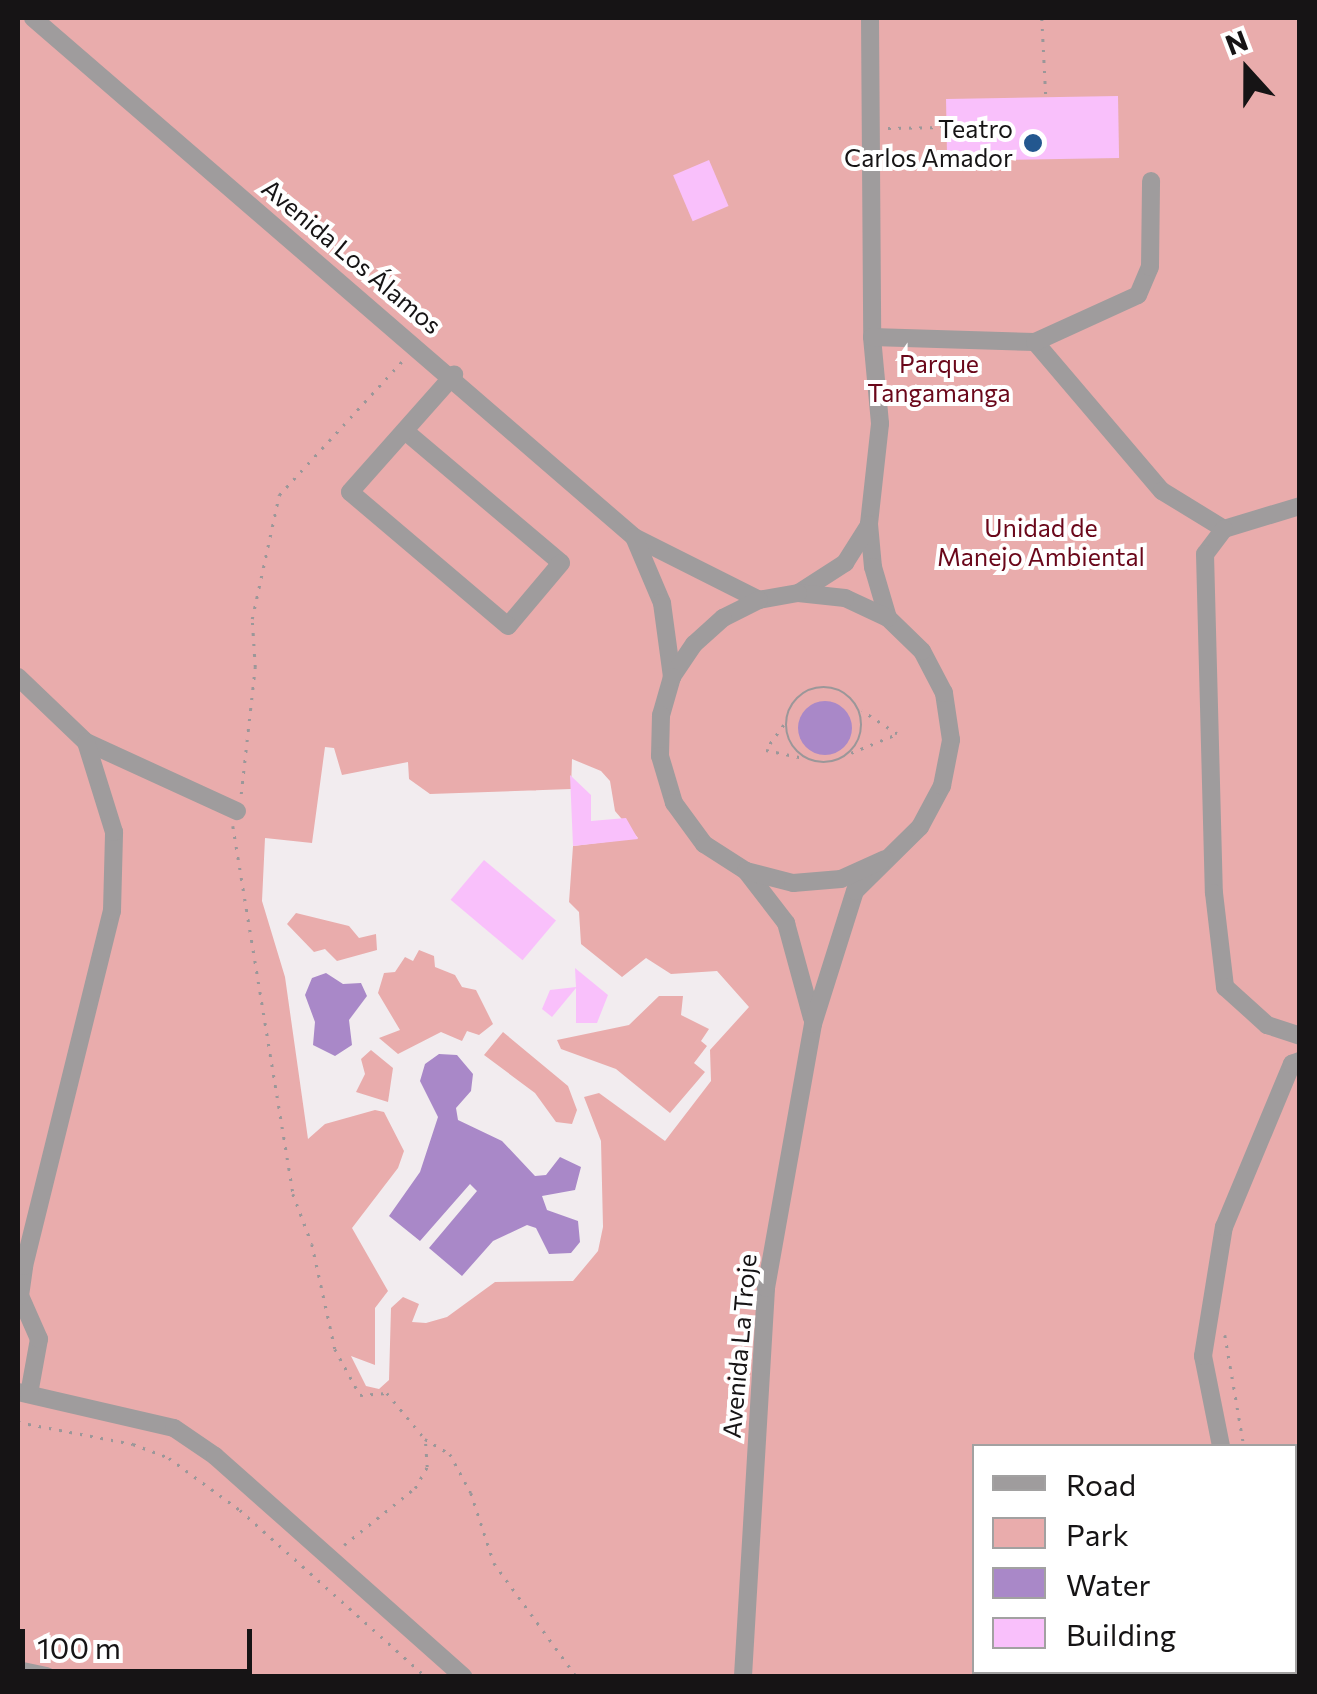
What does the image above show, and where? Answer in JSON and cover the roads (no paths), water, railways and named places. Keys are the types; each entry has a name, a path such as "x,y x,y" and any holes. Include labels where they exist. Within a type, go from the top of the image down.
{"street":[{"name":"Avenida Los Álamos","path":"34,18 454,374 634,537 759,600"},
{"path":"870,18 875,128 872,337 880,424 869,524 888,618"},
{"path":"872,337 1034,342 1138,295 1150,267 1151,181"},
{"path":"1034,342 1162,491 1224,529"},
{"path":"404,431 561,563 508,626 350,492 454,374"},
{"path":"1300,506 1224,529 1205,554 1214,893 1225,988 1268,1025 1300,1036"},
{"path":"798,593 846,563 869,524"},
{"name":"Avenida Los Álamos","path":"634,537 662,603 672,677"},
{"path":"798,593 845,598 888,618 922,651 944,693 951,740 942,786 920,827 885,859 841,879 793,883 746,871 704,844 674,804 660,756 661,715 672,677 694,644 724,618 759,600 798,593"},
{"path":"18,678 86,742 236,811"},
{"path":"86,742 114,832 114,894 24,1266 20,1296 40,1338 23,1393 174,1428 332,1559 462,1676"},
{"name":"Avenida La Troje","path":"743,1676 766,1288 813,1024 840,925 856,891 885,859"},
{"name":"Avenida La Troje","path":"746,871 786,923 813,1024"},
{"path":"1221,1444 1204,1356 1224,1227 1292,1064 1300,1061"},
{"path":"18,1670 46,1676"}],"water":[{"path":"825,701 844,709 852,728 844,747 825,755 806,747 798,728 806,709"},
{"path":"326,973 343,984 361,983 367,996 349,1020 352,1045 335,1056 313,1045 315,1022 305,995 312,978"},
{"path":"439,1054 457,1055 473,1074 471,1091 456,1108 458,1120 502,1141 535,1176 546,1175 560,1157 581,1167 575,1190 542,1196 547,1210 578,1221 580,1242 571,1253 549,1254 536,1228 527,1225 493,1241 462,1276 429,1248 477,1191 470,1184 420,1241 389,1216 420,1172 438,1117 420,1081 425,1064"}],"place":[{"name":"Teatro Carlos Amador","path":"1033,143"}],"park label":[{"name":"Parque Tangamanga","path":"939,378"},
{"name":"Unidad de Manejo Ambiental","path":"1041,542"}]}
